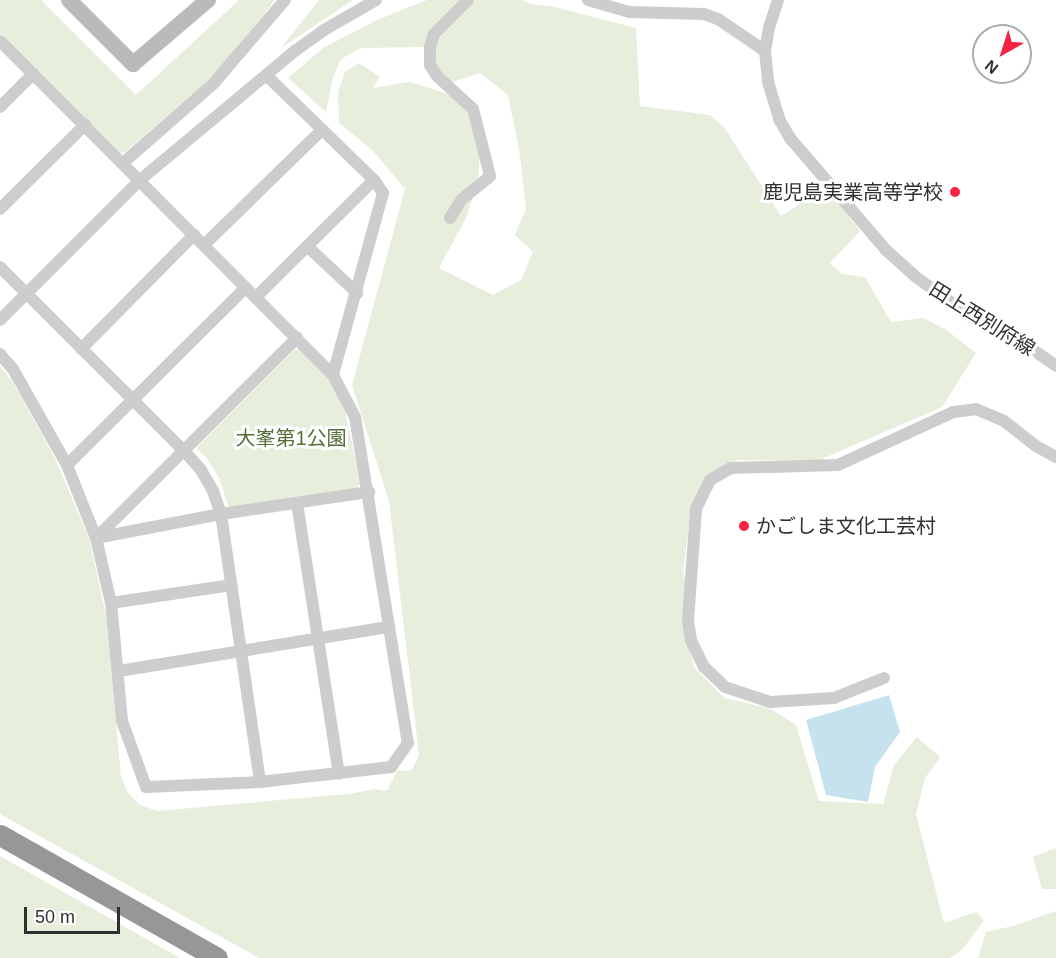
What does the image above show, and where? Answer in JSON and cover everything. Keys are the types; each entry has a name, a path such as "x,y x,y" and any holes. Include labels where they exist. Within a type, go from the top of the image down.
{"highway":[{"path":"0,835 217,958"}],"street":[{"path":"69,0 133,64 208,0"},
{"path":"123,163 214,83 285,0"},
{"path":"0,320 140,180 324,30 376,0"},
{"path":"450,218 462,199 490,176 473,109 437,76 430,65 430,47 434,34 468,0"},
{"path":"588,0 628,12 704,14 718,20 765,51"},
{"name":"田上西別府線","path":"778,0 769,28 765,51 772,102 790,138 886,250 944,299 1056,366"},
{"path":"0,41 333,375 355,417 408,743 392,767 260,782 146,787 122,721 111,603 96,538 67,465 13,369 0,354"},
{"path":"0,107 33,74"},
{"path":"266,75 374,180 383,193 333,375"},
{"path":"0,208 85,125"},
{"path":"204,245 322,130"},
{"path":"256,297 374,180"},
{"path":"81,349 195,235"},
{"path":"307,246 357,293"},
{"path":"0,267 185,452 209,484 221,514 260,782"},
{"path":"67,465 246,287"},
{"path":"96,538 185,452 297,338"},
{"path":"884,678 834,698 770,702 725,687 704,666 692,640 688,621 696,509 711,480 731,468 838,465 953,412 976,409 1004,422 1036,446 1056,457"},
{"path":"96,538 221,514 369,492"},
{"path":"297,503 339,774"},
{"path":"111,603 232,585"},
{"path":"119,671 389,627"}],"green space":[{"path":"0,0 41,0 136,95 239,0 275,0 220,70 124,153 118,152 0,33"},
{"path":"319,0 353,0 281,48"},
{"path":"427,0 523,0 531,4 555,7 636,28 640,106 710,115 724,127 781,216 826,187 860,231 830,263 842,274 865,277 891,322 923,318 945,329 976,353 942,407 817,461 738,460 707,477 690,515 683,573 691,601 683,624 694,667 724,698 771,709 796,725 819,801 883,804 894,765 917,737 940,757 925,778 916,814 944,923 976,912 984,920 962,950 950,958 259,958 0,814 0,366 12,381 53,454 89,538 106,616 121,776 128,793 140,805 157,811 348,794 375,789 387,791 397,771 412,770 419,755 389,501 352,385 405,189 373,151 339,123 338,92 345,72 359,63 380,77 373,88 410,82 448,94 473,113 480,154 478,182 466,218 439,268 493,295 521,280 533,252 515,235 526,209 519,149 508,95 480,73 446,84 427,72 424,47 361,48 341,59 333,77 326,112 288,78 323,48 377,20"},
{"name":"大峯第1公園","path":"300,349 328,378 345,409 360,484 356,489 229,508 219,478 206,457 196,448 294,350"},
{"path":"1056,848 1056,889 1042,889 1033,857"},
{"path":"0,856 180,958 0,958"},
{"path":"1056,911 1056,958 978,958 986,932 1013,926"}],"water":[{"path":"889,695 900,732 875,767 868,802 826,795 806,720"}],"place":[{"name":"鹿児島実業高等学校","path":"955,192"},
{"name":"かごしま文化工芸村","path":"744,526"}]}
